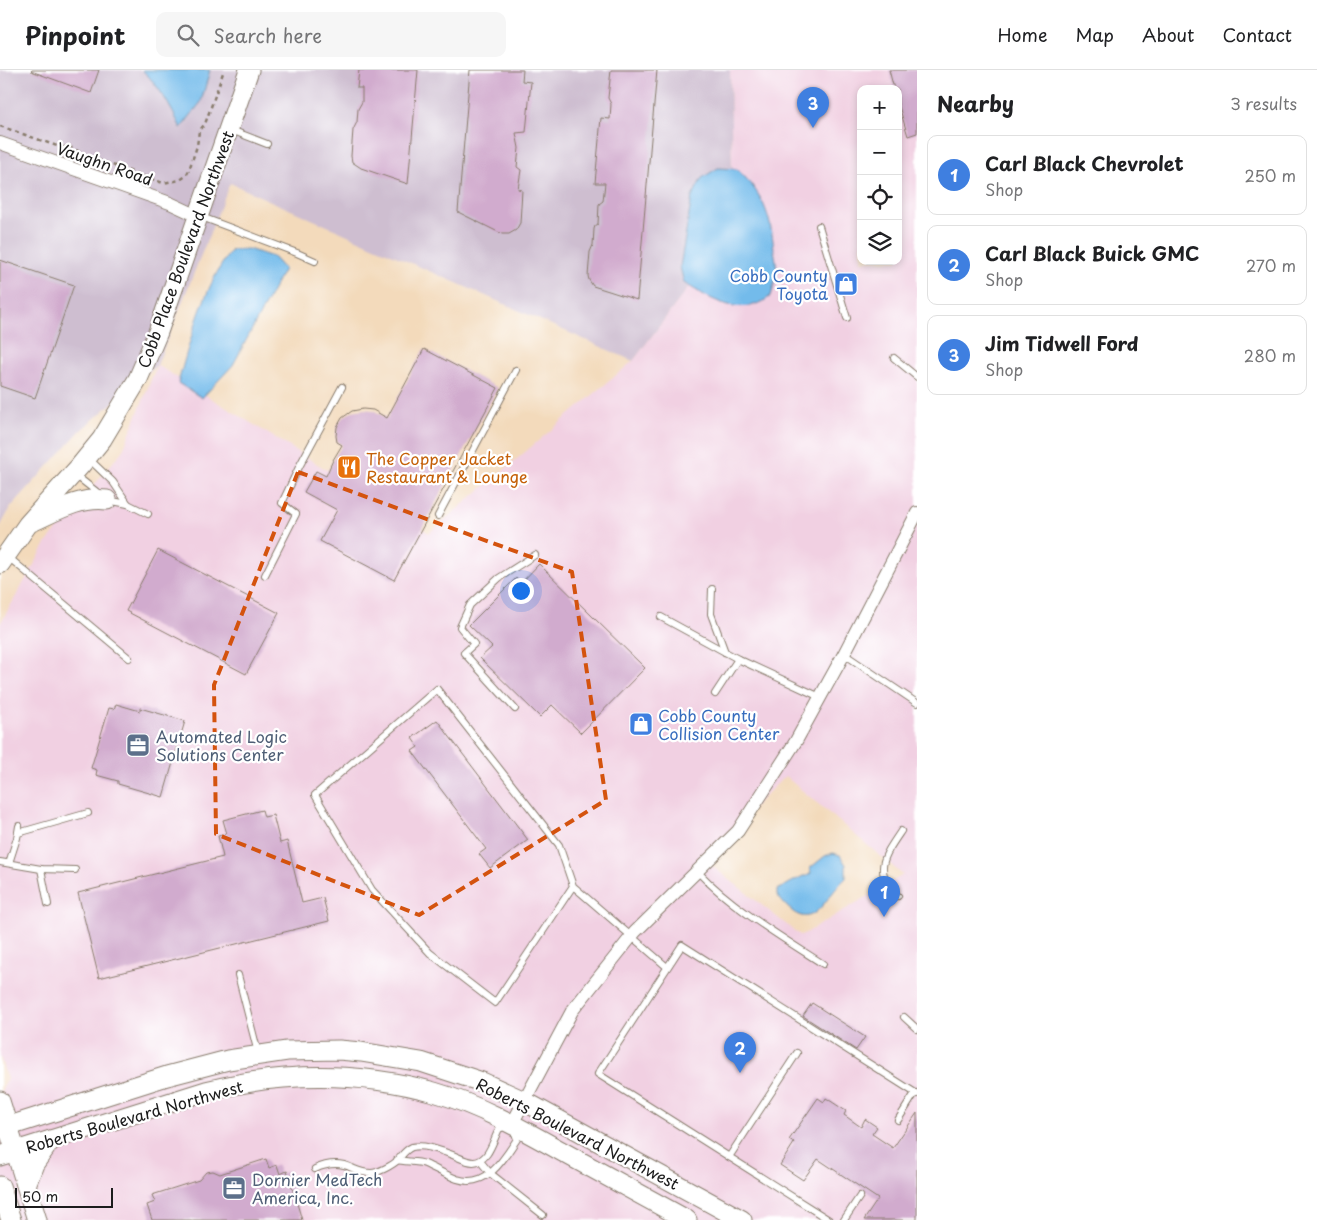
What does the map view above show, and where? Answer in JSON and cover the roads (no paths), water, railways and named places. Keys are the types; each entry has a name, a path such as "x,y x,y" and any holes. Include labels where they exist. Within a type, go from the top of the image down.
{"street":[{"name":"Cobb Place Boulevard Northwest","path":"2,557 28,524 87,458 110,427 138,379 158,332 249,70"},
{"name":"Vaughn Road","path":"0,143 170,203 198,216"},
{"path":"28,524 78,502 88,499 107,500"},
{"path":"512,1124 572,1011 631,937 738,831 796,741 844,654 917,513"},
{"name":"Roberts Boulevard Northwest","path":"4,1128 167,1076 228,1060 313,1050 339,1050 383,1055 421,1062 464,1075 524,1101 742,1220"},
{"name":"Roberts Boulevard Northwest","path":"8,1153 206,1091 251,1081 304,1076 352,1077 406,1085 435,1092 465,1103 512,1124 687,1220"},
{"path":"0,1095 26,1111 45,1115"},
{"path":"0,1101 8,1153 26,1185 38,1220"},
{"path":"26,1185 34,1164 51,1140"},
{"path":"1,1191 11,1220"}],"lane":[{"path":"228,129 267,144"},
{"path":"198,216 316,261"},
{"path":"819,226 847,318"},
{"path":"894,358 917,377"},
{"path":"438,516 516,370"},
{"path":"265,575 296,514 282,503 342,387"},
{"path":"87,458 113,482 128,504"},
{"path":"74,474 107,500 128,504 148,514"},
{"path":"515,709 464,653 474,644 460,627 470,605 499,578 535,555"},
{"path":"2,557 129,658"},
{"path":"712,589 711,614 725,652"},
{"path":"661,617 738,659 820,697"},
{"path":"844,654 917,703"},
{"path":"715,694 738,659"},
{"path":"574,886 495,1003 430,953 372,890 316,795 437,689 559,845 574,886 667,967"},
{"path":"9,863 18,829 88,813"},
{"path":"898,896 885,881 882,866 886,852 901,831"},
{"path":"0,862 41,869 74,870"},
{"path":"41,869 48,904"},
{"path":"697,871 710,885 733,902 823,964"},
{"path":"829,1220 598,1074 682,945 916,1094 898,1120"},
{"path":"238,975 258,1055"},
{"path":"904,1017 917,1029"},
{"path":"729,1157 797,1053"},
{"path":"315,1169 325,1164 338,1164 351,1167 362,1173 373,1173 397,1160 404,1151 422,1146 452,1154 470,1163 480,1161 488,1153 499,1129 512,1124 517,1139 501,1164 490,1173 474,1181 458,1180 423,1164 397,1160"},
{"path":"480,1161 490,1173 543,1215"},
{"path":"844,1220 860,1196"}],"water":[{"path":"142,70 210,70 201,102 181,128 159,90"},
{"path":"718,168 737,169 746,178 764,205 770,225 777,266 775,281 771,296 760,303 749,306 727,304 705,295 684,283 680,267 692,197 702,178"},
{"path":"248,249 273,257 284,269 233,365 202,398 178,383 193,332 206,295 223,263 232,250"},
{"path":"833,853 840,855 846,865 846,878 815,913 807,916 799,915 789,908 777,895 777,890 803,876 807,876 811,873 810,868 825,856"}],"place":[{"name":"Jim Tidwell Ford","path":"813,128"},
{"name":"Cobb County Toyota","path":"846,284"},
{"name":"The Copper Jacket Restaurant & Lounge","path":"349,467"},
{"name":"Cobb County Collision Center","path":"641,724"},
{"name":"Automated Logic Solutions Center","path":"138,745"},
{"name":"Carl Black Chevrolet","path":"884,917"},
{"name":"Carl Black Buick GMC","path":"740,1073"},
{"name":"Dornier MedTech America, Inc.","path":"234,1188"}]}
